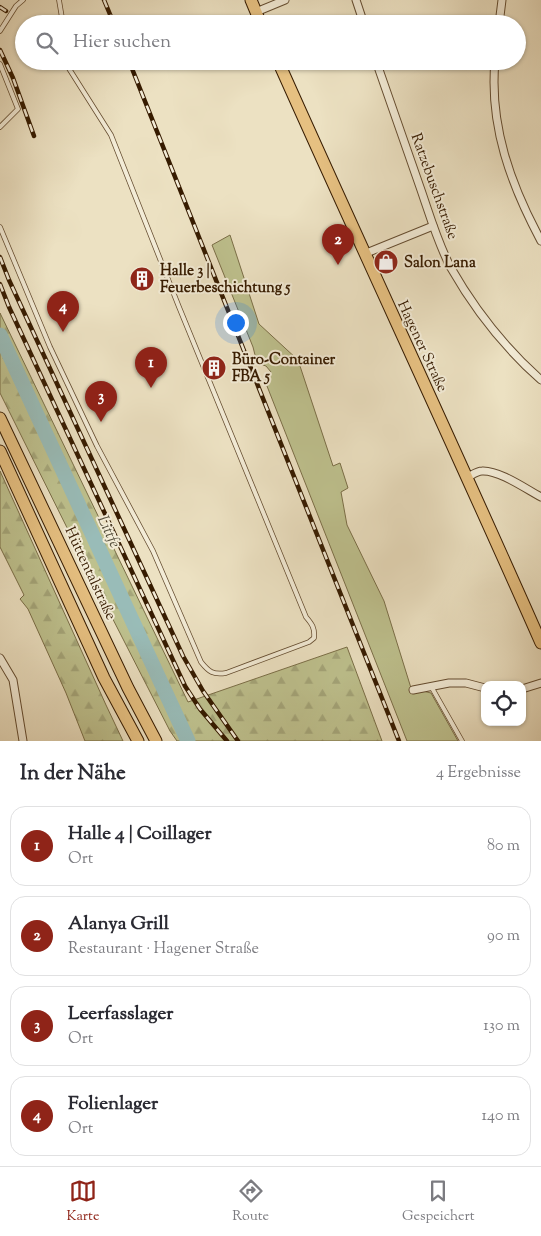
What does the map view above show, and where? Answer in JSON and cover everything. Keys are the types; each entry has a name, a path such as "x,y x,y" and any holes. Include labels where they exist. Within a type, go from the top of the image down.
{"main road":[{"path":"251,0 258,15"},
{"name":"Hagener Straße","path":"282,70 541,643"},
{"name":"Hüttentalstraße","path":"0,418 128,688 156,741"},
{"path":"0,451 131,741"},
{"path":"104,678 138,741"},
{"path":"128,688 166,741"}],"street":[{"path":"256,12 285,0"},
{"path":"356,0 361,15"},
{"path":"500,15 502,0"},
{"name":"Ratzebuschstraße","path":"379,70 450,266 479,312 522,363 541,380"},
{"path":"495,70 496,124 502,149 524,209 541,241"},
{"path":"364,254 434,226"},
{"path":"468,478 478,472 488,471 502,476 541,497"},
{"path":"0,658 13,680 23,741"},
{"path":"413,690 466,683 481,687"},
{"path":"526,688 541,683"}],"lane":[{"path":"0,31 16,6 23,0"},
{"path":"59,0 62,15"},
{"path":"0,64 18,109 0,127"},
{"path":"0,227 50,347 97,446 153,552 201,662 208,671 217,674 226,673 309,642 314,638 313,625 306,617 179,308 111,134 70,70"},
{"path":"432,688 462,741"}],"green space":[{"path":"230,235 259,324 298,360 333,466 340,463 348,488 341,492 347,525 384,601 411,688 431,693 458,741 407,741 265,381 271,372 266,366 257,363 253,347 212,245"},
{"path":"0,313 188,702 347,647 382,741 177,741 170,731 99,592 0,393"},
{"path":"0,471 123,741 85,741 66,693 28,609 20,599 24,595 0,547"}],"waterway":[{"name":"Littfe","path":"0,335 188,741"}],"railway":[{"path":"104,0 110,15"},
{"path":"0,7 6,11"},
{"path":"0,50 13,78 34,136"},
{"path":"133,70 399,741"},
{"path":"0,257 183,656 203,691 238,741"},
{"path":"0,284 185,686 200,709 227,741"}],"place":[{"name":"Salon Lana","path":"386,262"},
{"name":"Alanya Grill","path":"338,265"},
{"name":"Halle 3 | Feuerbeschichtung 5","path":"142,279"},
{"name":"Folienlager","path":"63,332"},
{"name":"Büro-Container FBA 5","path":"214,368"},
{"name":"Halle 4 | Coillager","path":"151,388"},
{"name":"Leerfasslager","path":"101,422"}]}
